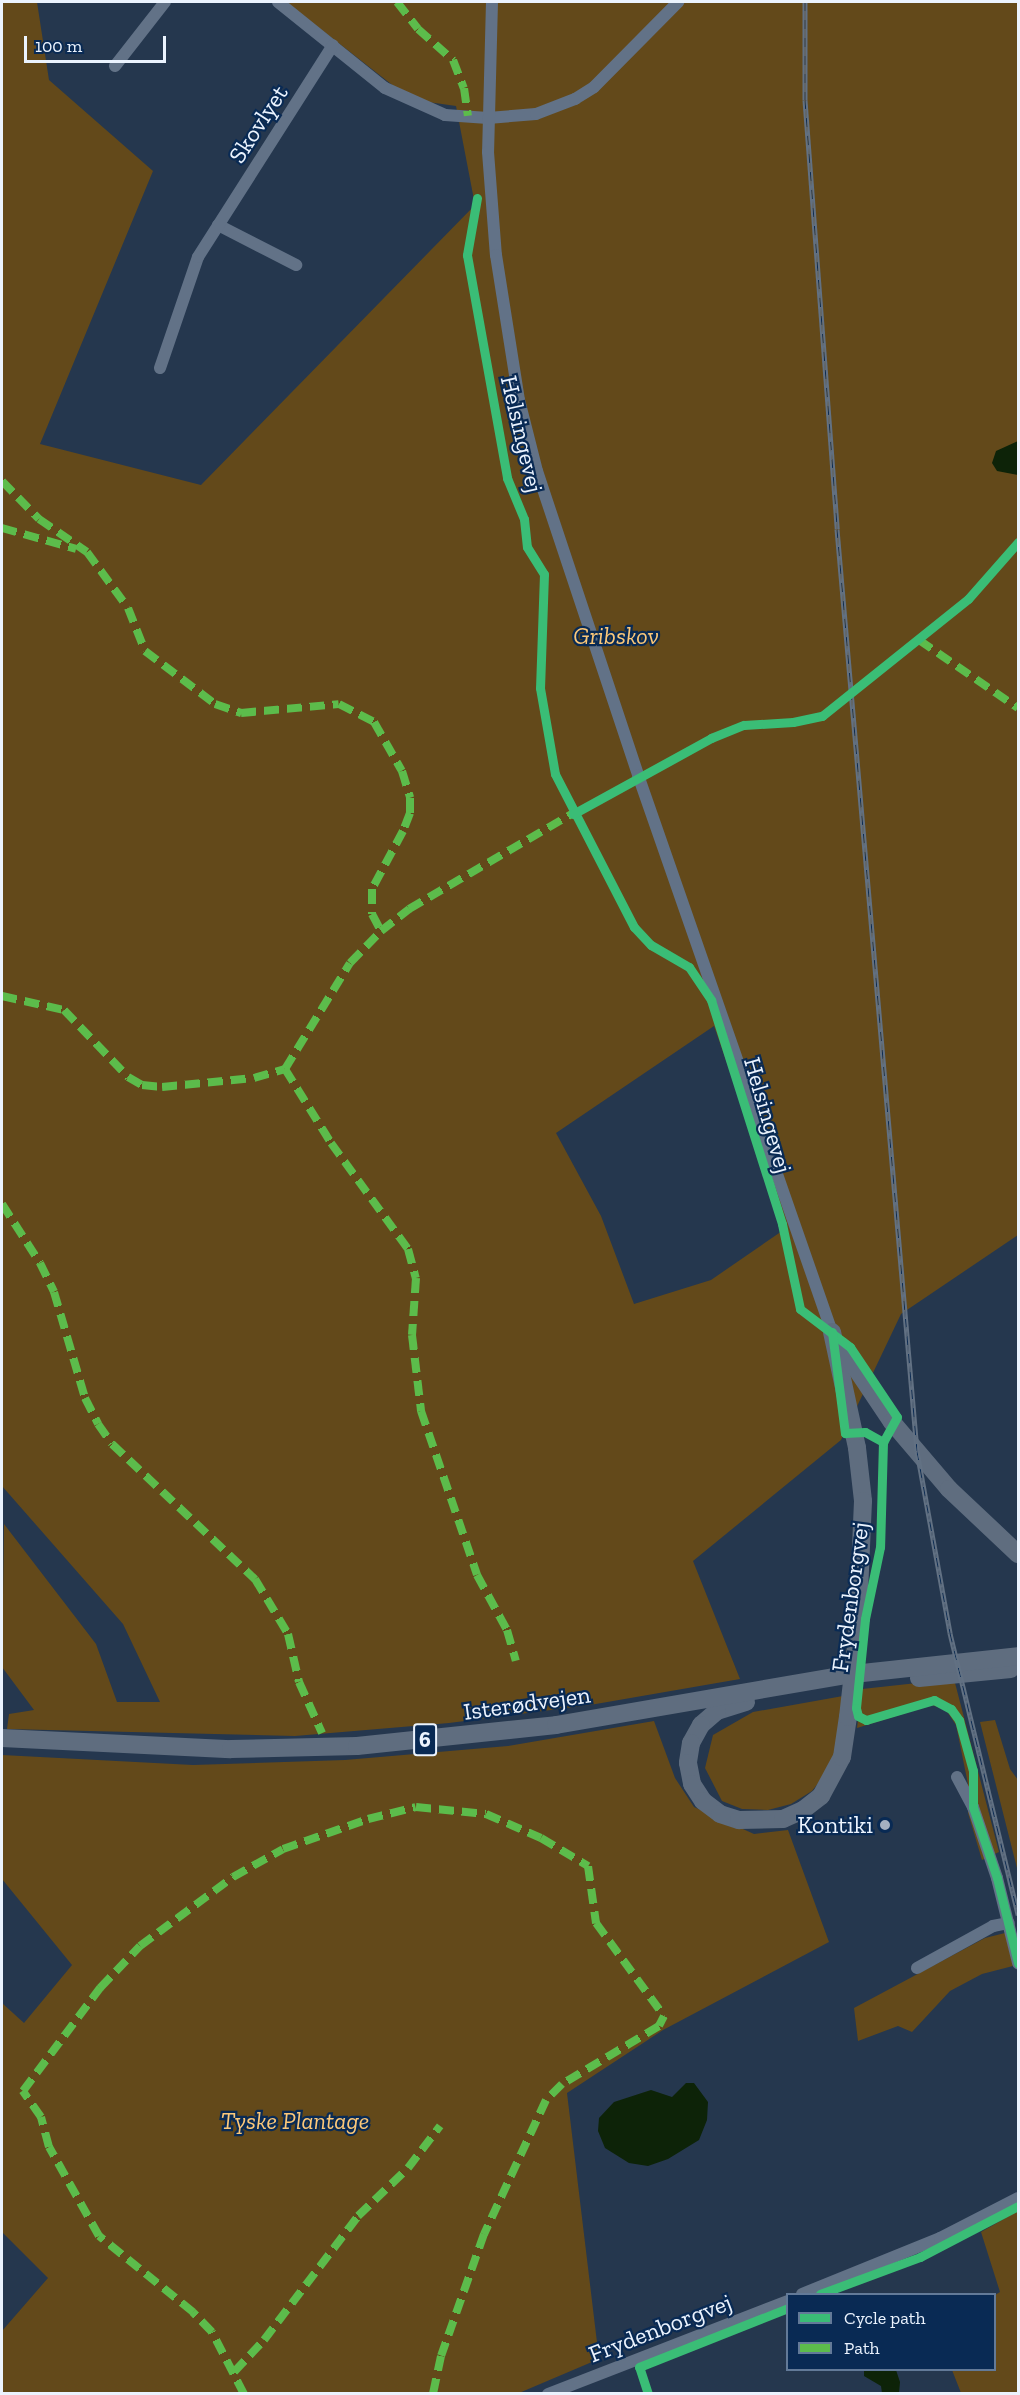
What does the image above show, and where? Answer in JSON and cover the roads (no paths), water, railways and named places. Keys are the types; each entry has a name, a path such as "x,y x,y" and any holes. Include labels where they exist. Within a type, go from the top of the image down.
{"highway":[{"path":"832,1332 892,1422 949,1489 1018,1554"},
{"path":"832,1332 855,1440 863,1501 856,1638 848,1717 842,1757 834,1778 821,1796 783,1819 761,1822 720,1814 703,1801 692,1784 688,1763 691,1743 701,1725 717,1711 736,1704 863,1683 1018,1668"},
{"name":"Isterødvejen","path":"2,1738 231,1749 368,1745 545,1726 844,1675 1018,1656"}],"street":[{"path":"115,66 165,2"},
{"path":"278,2 385,88 418,105 445,115 488,118 536,114 575,99 594,87 678,2"},
{"name":"Helsingevej","path":"492,2 488,118 495,255 519,400 539,480 832,1332"},
{"name":"Skovlyet","path":"159,368 184,289 218,225 333,45"},
{"path":"218,225 296,265"},
{"path":"957,1777 973,1807 1009,1923 1018,1963"},
{"path":"918,1968 993,1926 1009,1923"},
{"path":"807,2293 940,2238 1018,2198"},
{"name":"Frydenborgvej","path":"548,2394 786,2302"}],"railway":[{"path":"805,2 805,100 837,529 917,1451 950,1633 1018,1915"}],"place":[{"name":"Kontiki","path":"885,1825"}],"park label":[{"name":"Gribskov","path":"616,636"},
{"name":"Tyske Plantage","path":"295,2121"}]}
